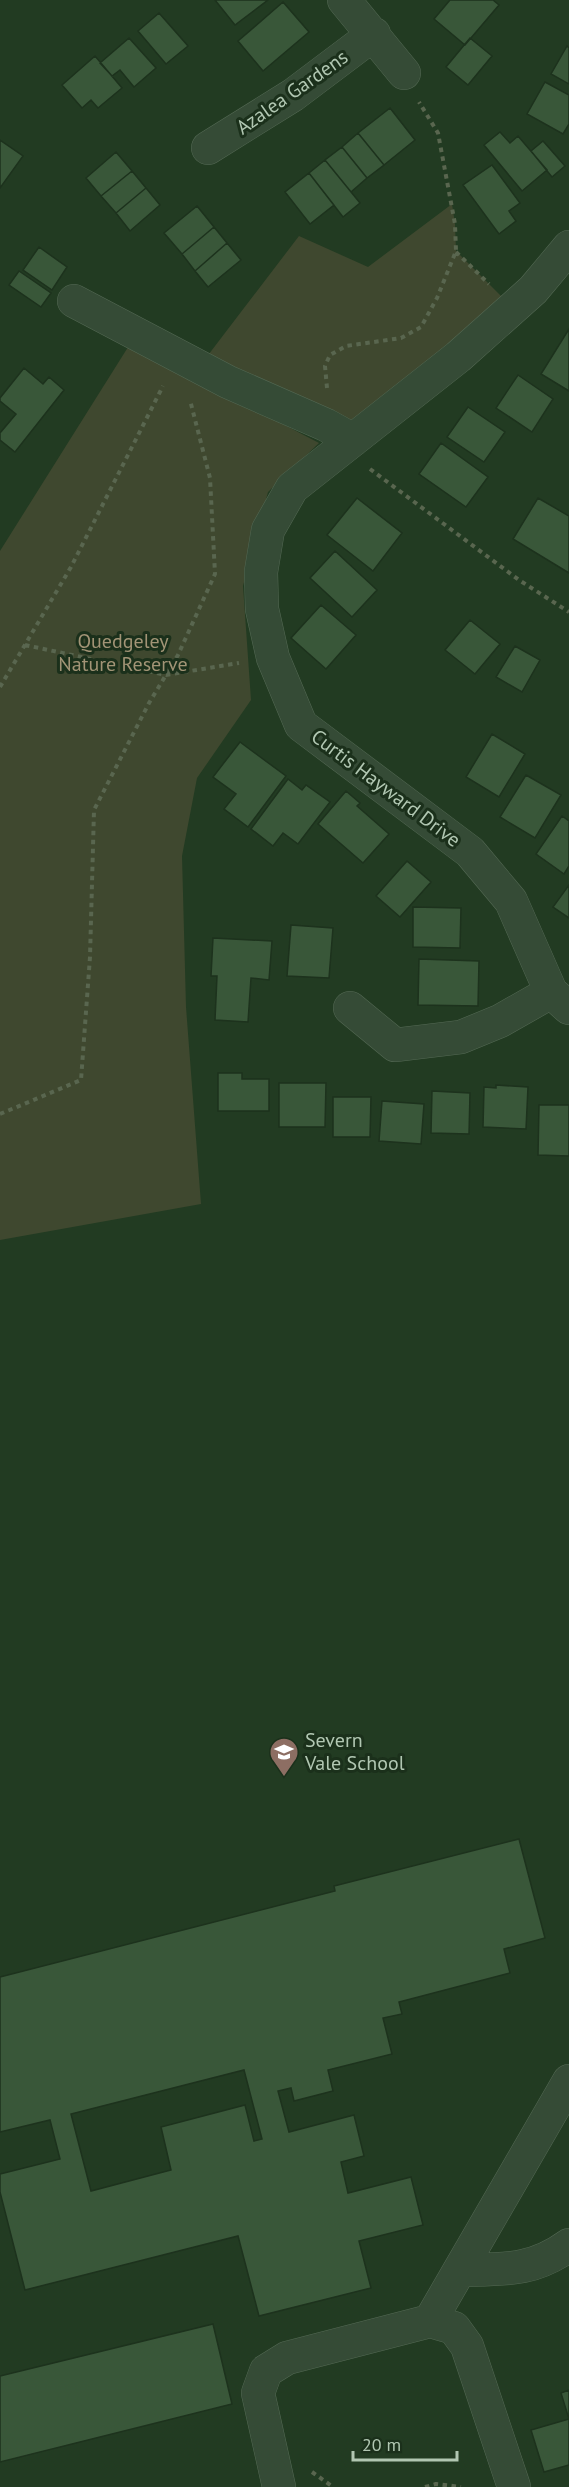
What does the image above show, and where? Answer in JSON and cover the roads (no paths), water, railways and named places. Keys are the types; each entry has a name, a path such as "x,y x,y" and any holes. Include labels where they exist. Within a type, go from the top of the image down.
{"street":[{"path":"344,0 404,73"},
{"name":"Azalea Gardens","path":"208,148 293,95 374,34"},
{"name":"Curtis Hayward Drive","path":"560,1000 511,901 471,852 301,725 273,658 262,609 261,572 268,530 292,488 458,357 533,290 569,247"},
{"path":"74,301 228,382 326,425 353,440"},
{"path":"350,1008 395,1045 461,1037 560,1000"},
{"path":"430,2321 569,2081"},
{"path":"460,2270 521,2268 553,2257 569,2245"},
{"path":"279,2487 258,2393 266,2371 287,2358 430,2321 454,2328 467,2346 514,2487"}],"place":[{"name":"Severn Vale School","path":"284,1778"}],"park label":[{"name":"Quedgeley Nature Reserve","path":"123,652"}]}
